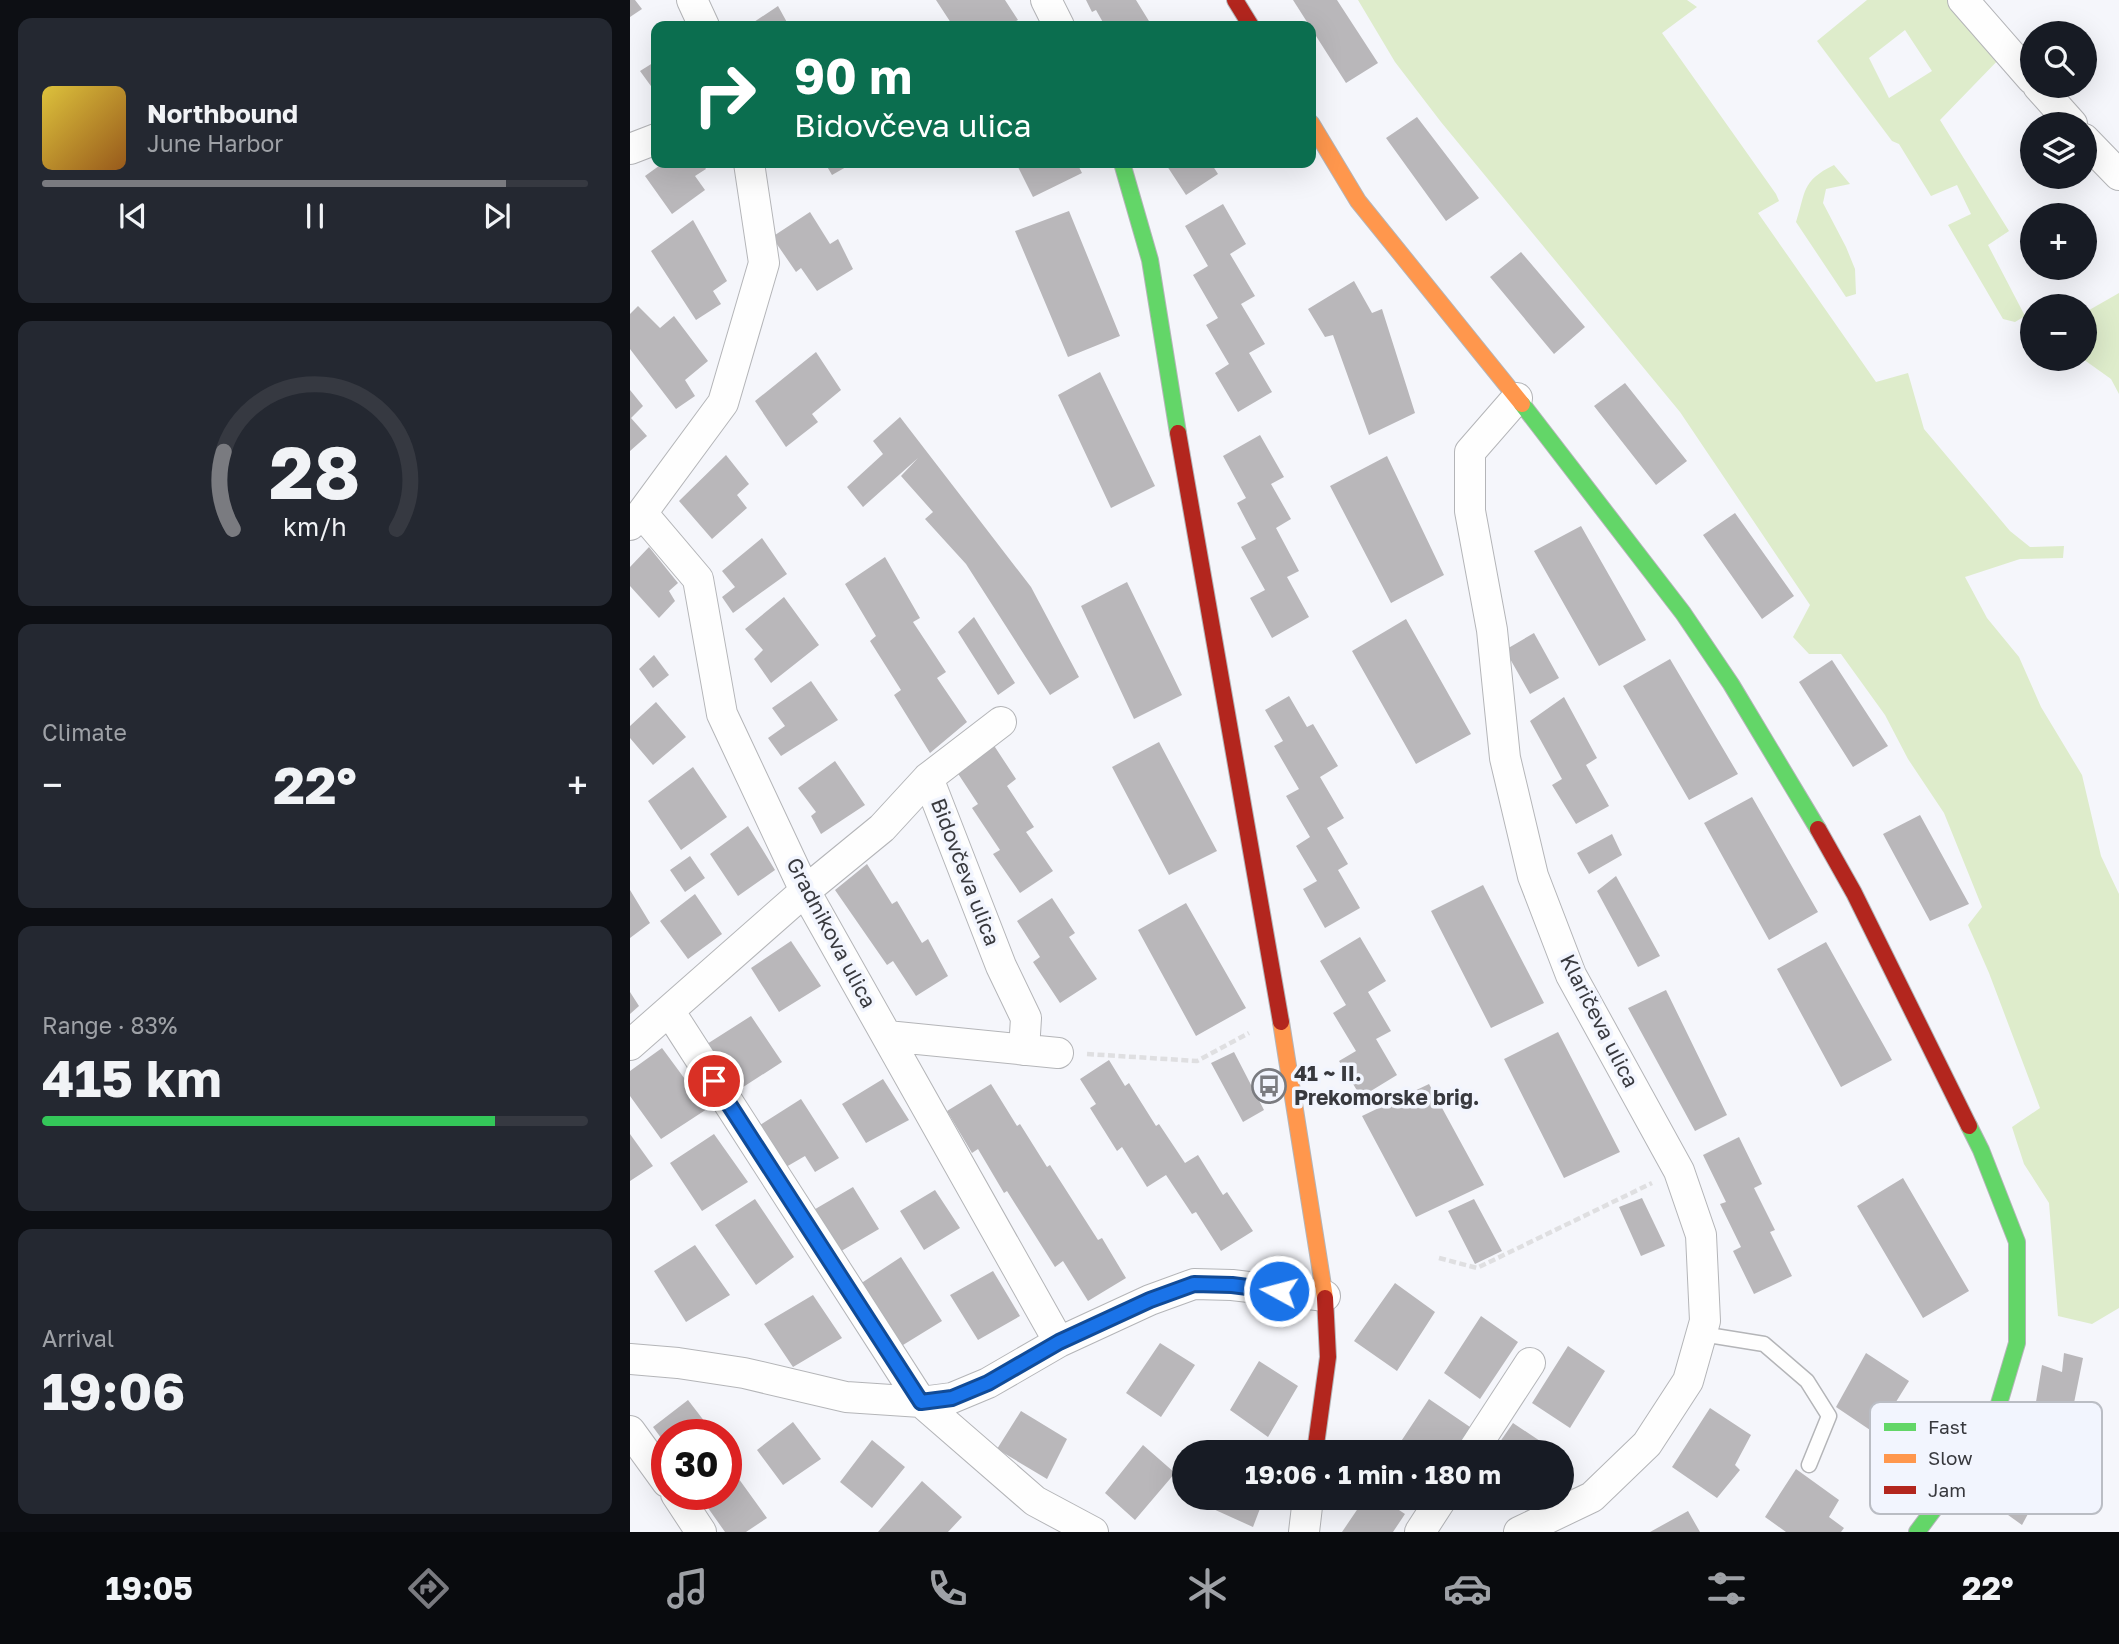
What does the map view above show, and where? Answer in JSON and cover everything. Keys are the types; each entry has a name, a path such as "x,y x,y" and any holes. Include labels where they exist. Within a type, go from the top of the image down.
{"street":[{"path":"692,0 702,21"},
{"path":"1046,0 1056,21"},
{"path":"1235,0 1248,21"},
{"path":"1963,0 2020,65"},
{"path":"2049,98 2061,112"},
{"path":"1316,131 1358,201 1517,398 1683,612 1793,785 1854,893 1981,1150 2017,1242 2017,1343 1999,1402"},
{"path":"630,149 651,141"},
{"path":"2097,152 2119,175"},
{"path":"636,519 723,403 764,263 750,168"},
{"path":"1123,168 1150,260 1193,525 1280,1016 1325,1296 1328,1357 1317,1440"},
{"name":"Klaričeva ulica","path":"1517,398 1470,452 1470,511 1492,630 1506,758 1533,876 1571,975 1679,1171 1701,1235 1705,1321 1688,1381 1647,1444 1592,1497 1519,1532"},
{"name":"Gradnikova ulica","path":"636,519 698,579 722,714 806,891 1059,1342"},
{"name":"Bidovčeva ulica","path":"630,1045 882,828 928,778 1002,722"},
{"name":"Bidovčeva ulica","path":"928,778 1001,966 1026,1018 1024,1050"},
{"path":"670,1012 921,1402 1035,1501 1093,1532"},
{"path":"887,1036 1058,1053"},
{"path":"630,1359 744,1373 846,1397 921,1402 952,1398 988,1383 1059,1342 1150,1300 1194,1284 1232,1285 1325,1296"},
{"path":"1480,1440 1530,1363"},
{"path":"630,1432 651,1460"},
{"path":"687,1510 701,1532"},
{"path":"1304,1532 1307,1510"},
{"path":"1420,1532 1434,1510"},
{"path":"1917,1532 1930,1514"}],"lane":[{"path":"1702,1334 1764,1344 1807,1381 1829,1416 1808,1465"}],"path":[{"path":"1058,1053 1111,1054 1197,1062 1280,1016"},
{"path":"1439,1258 1477,1268 1624,1196"}],"green space":[{"path":"1358,0 1687,0 1697,7 1662,33 1776,194 1779,201 1758,213 1876,382 1908,373 1924,429 2010,531 2030,547 2064,546 2063,558 2020,559 1965,577 1987,618 2019,657 2041,707 2082,775 2101,856 2119,894 2119,1308 2092,1324 2058,1316 2049,1203 2024,1164 2012,1127 2040,1108 1968,925 1982,907 1944,813 1908,759 1885,715 1841,654 1809,654 1793,637 1810,605 1680,412 1441,122 1395,62"},
{"path":"1867,0 1957,0 2005,53 1940,120 2009,231 1988,245 2020,306 2020,319 2015,322 2003,319 1948,225 1971,214 1957,185 1931,196 1899,144 1892,141 1817,41","holes":["1905,30 1932,71 1889,98 1869,58"]},
{"path":"1834,165 1850,184 1826,189 1823,203 1855,269 1856,294 1846,297 1796,222 1810,182"},
{"path":"2119,293 2119,394 2111,379 2097,369 2097,306"}],"building":[{"path":"630,0 635,0 642,9 630,17"},
{"path":"936,0 1005,0 1018,20 1016,21 950,21"},
{"path":"1086,0 1136,0 1149,21 1102,21 1096,10 1092,12"},
{"path":"1293,0 1337,0 1378,63 1346,83 1316,36 1316,21 1306,21"},
{"path":"778,6 786,21 756,21"},
{"path":"651,64 651,86 640,71"},
{"path":"1417,117 1479,198 1446,221 1386,138"},
{"path":"656,168 705,168 695,176 705,190 672,214 645,176"},
{"path":"828,168 844,168 832,175"},
{"path":"1018,168 1080,168 1082,173 1033,197"},
{"path":"1168,168 1214,168 1218,174 1186,195"},
{"path":"1223,204 1246,244 1230,254 1255,296 1241,304 1265,344 1249,353 1272,392 1238,412 1215,373 1229,364 1206,325 1218,318 1193,275 1208,266 1185,226"},
{"path":"1069,211 1120,336 1068,357 1015,231"},
{"path":"810,212 830,244 838,239 853,269 817,291 801,268 796,272 772,237"},
{"path":"693,220 727,281 713,291 721,304 696,320 651,251"},
{"path":"1521,252 1585,327 1554,354 1490,277"},
{"path":"1354,281 1372,313 1382,309 1415,413 1369,435 1333,335 1325,337 1308,309"},
{"path":"638,306 660,328 674,316 708,361 685,380 695,396 676,409 630,349 630,314"},
{"path":"816,352 841,390 812,414 818,422 786,447 755,401"},
{"path":"1100,372 1155,486 1111,508 1058,395"},
{"path":"1625,383 1687,461 1656,485 1594,406"},
{"path":"630,390 643,406 631,418 647,436 630,451"},
{"path":"900,417 1031,587 1079,677 1050,695 966,564 925,519 933,512 901,476 918,458 863,507 847,487 883,454 873,441"},
{"path":"1260,435 1284,477 1271,484 1291,519 1276,528 1299,571 1287,577 1309,617 1272,638 1250,598 1265,590 1241,547 1256,539 1237,503 1246,498 1223,456"},
{"path":"726,455 749,484 737,495 747,508 712,539 679,501"},
{"path":"1387,456 1444,575 1391,603 1330,486"},
{"path":"1735,513 1794,596 1762,619 1703,535"},
{"path":"1581,526 1646,640 1599,666 1534,551"},
{"path":"762,538 787,574 733,613 722,597 735,587 722,571"},
{"path":"649,547 678,583 669,591 675,601 659,618 630,586 630,567"},
{"path":"885,557 920,618 913,622 946,672 937,678 967,722 930,753 894,695 901,690 870,641 876,636 845,584"},
{"path":"1127,582 1182,695 1134,719 1081,606"},
{"path":"784,597 819,645 771,683 754,659 763,650 745,629"},
{"path":"974,617 1015,683 998,695 958,632"},
{"path":"1406,619 1471,734 1416,764 1352,651"},
{"path":"1534,633 1559,678 1530,694 1505,650"},
{"path":"654,655 669,675 653,688 639,669"},
{"path":"1670,659 1738,774 1689,800 1623,686"},
{"path":"1832,660 1888,746 1853,767 1799,682"},
{"path":"811,681 838,720 781,756 768,738 785,726 772,708"},
{"path":"1289,696 1307,727 1313,724 1338,766 1320,777 1344,818 1327,828 1348,864 1338,870 1360,908 1325,928 1303,889 1317,881 1296,846 1310,837 1286,796 1299,789 1274,746 1283,741 1265,710"},
{"path":"1564,697 1597,758 1586,765 1609,806 1576,824 1552,785 1562,779 1530,721"},
{"path":"656,702 686,737 653,765 630,738 630,726"},
{"path":"991,741 1016,779 1007,786 1034,827 1026,832 1053,871 1020,893 993,854 1000,850 972,808 978,804 953,766"},
{"path":"1159,742 1217,851 1169,875 1112,767"},
{"path":"835,761 865,805 821,834 811,816 816,812 798,788"},
{"path":"693,767 727,817 681,850 648,801"},
{"path":"1752,797 1818,912 1769,940 1704,823"},
{"path":"1920,815 1969,904 1930,921 1883,834"},
{"path":"748,826 775,870 738,896 710,854"},
{"path":"1612,834 1622,855 1589,874 1577,853"},
{"path":"690,856 705,878 685,892 670,870"},
{"path":"867,864 892,904 897,901 922,943 928,939 948,976 916,996 893,961 887,965 835,890"},
{"path":"1616,876 1660,956 1638,967 1597,891"},
{"path":"1483,885 1544,1003 1491,1028 1431,911"},
{"path":"630,890 650,923 630,938"},
{"path":"695,894 722,934 688,959 660,921"},
{"path":"1052,898 1075,933 1069,937 1097,979 1060,1003 1033,962 1040,957 1017,921"},
{"path":"1186,903 1246,1008 1196,1036 1138,930"},
{"path":"1360,937 1386,981 1368,992 1391,1031 1376,1039 1397,1075 1361,1097 1339,1061 1356,1051 1333,1013 1346,1005 1320,961"},
{"path":"791,941 821,986 779,1012 751,968"},
{"path":"1826,942 1892,1060 1841,1087 1777,969"},
{"path":"1666,990 1727,1115 1695,1131 1628,1008"},
{"path":"630,992 639,1006 630,1014"},
{"path":"751,1016 782,1062 737,1091 707,1044"},
{"path":"1558,1032 1620,1152 1564,1178 1504,1059"},
{"path":"662,1048 707,1109 661,1139 630,1096 630,1071"},
{"path":"1234,1052 1264,1110 1243,1122 1211,1063"},
{"path":"1109,1060 1125,1086 1129,1083 1156,1126 1159,1124 1185,1163 1198,1155 1223,1195 1227,1192 1253,1231 1221,1251 1196,1212 1192,1214 1166,1175 1147,1187 1122,1147 1117,1151 1090,1108 1096,1104 1080,1079"},
{"path":"883,1079 909,1120 866,1143 842,1104"},
{"path":"991,1084 1017,1126 1020,1124 1047,1167 1050,1165 1098,1240 1102,1238 1126,1278 1088,1301 1063,1261 1055,1267 1007,1191 1004,1193 978,1149 972,1153 947,1111"},
{"path":"1429,1084 1484,1185 1416,1217 1362,1116"},
{"path":"801,1099 839,1158 815,1172 805,1156 786,1167 760,1125"},
{"path":"630,1134 653,1166 630,1181"},
{"path":"714,1134 748,1182 702,1211 670,1163"},
{"path":"1739,1137 1762,1184 1754,1188 1775,1230 1770,1232 1792,1276 1754,1294 1733,1251 1741,1247 1720,1204 1726,1202 1703,1155"},
{"path":"1903,1178 1969,1291 1923,1318 1857,1206"},
{"path":"853,1187 879,1229 831,1257 805,1215"},
{"path":"935,1190 960,1228 924,1250 900,1211"},
{"path":"1642,1198 1665,1246 1641,1256 1619,1207"},
{"path":"755,1199 794,1257 756,1285 715,1225"},
{"path":"1474,1199 1502,1251 1475,1264 1448,1211"},
{"path":"695,1245 730,1295 686,1322 654,1271"},
{"path":"901,1257 942,1321 903,1345 860,1284"},
{"path":"993,1271 1020,1316 978,1340 950,1295"},
{"path":"1395,1283 1435,1312 1397,1371 1354,1341"},
{"path":"813,1295 842,1338 793,1367 764,1324"},
{"path":"1481,1316 1518,1342 1480,1399 1444,1373"},
{"path":"1160,1343 1195,1365 1161,1417 1126,1393"},
{"path":"1568,1346 1605,1371 1570,1428 1532,1403"},
{"path":"1866,1353 1909,1381 1896,1402 1870,1402 1870,1430 1836,1407"},
{"path":"2064,1353 2083,1358 2074,1402 2036,1402 2042,1365 2062,1372"},
{"path":"1259,1361 1298,1386 1268,1437 1230,1410"},
{"path":"1429,1399 1470,1427 1461,1440 1402,1440"},
{"path":"688,1400 703,1419 663,1419"},
{"path":"1710,1408 1751,1435 1735,1465 1740,1470 1717,1498 1672,1467"},
{"path":"1021,1411 1067,1439 1047,1479 997,1449"},
{"path":"793,1422 821,1459 783,1485 757,1450"},
{"path":"1513,1423 1538,1440 1501,1440"},
{"path":"872,1440 905,1467 872,1508 840,1482"},
{"path":"1143,1445 1172,1470 1172,1477 1135,1520 1105,1493"},
{"path":"1796,1469 1839,1500 1829,1517 1844,1528 1841,1532 1786,1532 1765,1517"},
{"path":"922,1481 962,1517 948,1532 878,1532"},
{"path":"742,1483 767,1518 746,1532 725,1532 709,1510 742,1510"},
{"path":"1215,1510 1259,1510 1253,1527"},
{"path":"1357,1510 1399,1510 1405,1514 1393,1532 1342,1532"},
{"path":"1688,1511 1700,1532 1650,1532"},
{"path":"2007,1514 2028,1514 2022,1525"}],"traffic: fast":[{"path":"1123,168 1150,260 1178,433"},
{"path":"1522,404 1683,613 1731,684 1818,829"},
{"path":"1969,1126 2017,1242 2017,1343 1999,1402"},
{"path":"1917,1532 1930,1514"}],"traffic: slow":[{"path":"1316,131 1358,201 1522,404"},
{"path":"1281,1022 1325,1298"}],"traffic: jam":[{"path":"1235,0 1248,21"},
{"path":"1178,433 1281,1022"},
{"path":"1818,829 1854,893 1969,1126"},
{"path":"1317,1440 1328,1357 1325,1298"}],"place":[{"name":"41 ~ II. Prekomorske brig.","path":"1269,1086"}],"route":[{"path":"714,1081 921,1402 952,1398 988,1383 1059,1342 1150,1300 1194,1284 1232,1285 1279,1291"}]}
